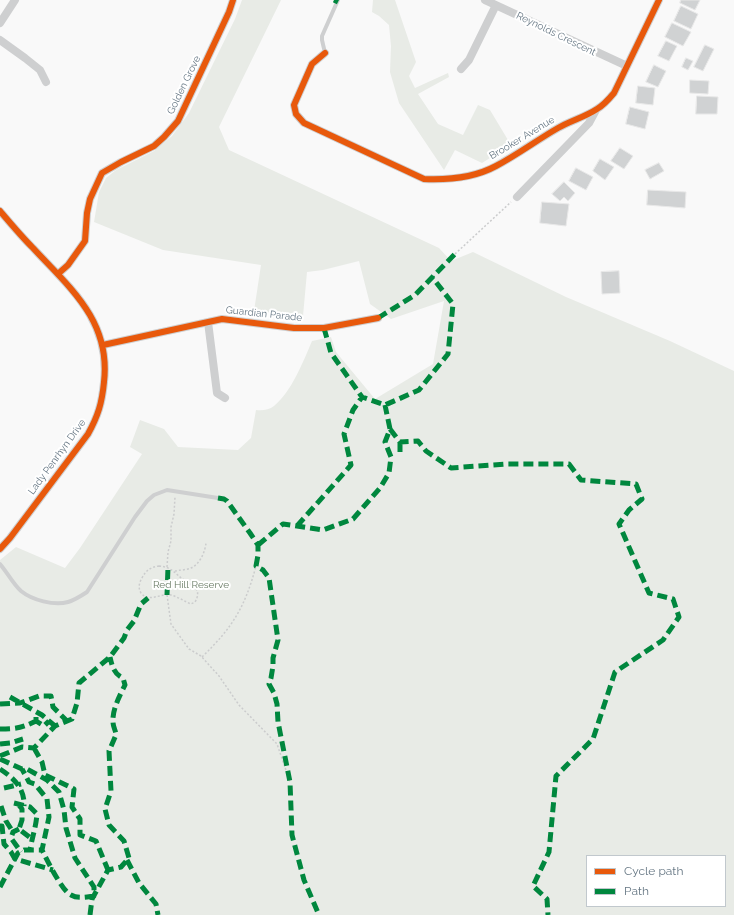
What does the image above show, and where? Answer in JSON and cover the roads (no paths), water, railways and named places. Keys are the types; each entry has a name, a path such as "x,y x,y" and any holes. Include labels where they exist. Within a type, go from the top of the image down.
{"street":[{"path":"0,23 15,0"},
{"name":"Golden Grove","path":"58,274 68,265 85,241 87,213 90,199 102,173 154,146 164,138 178,121 229,12 233,0"},
{"name":"Reynolds Crescent","path":"485,0 627,66"},
{"name":"Brooker Avenue","path":"325,53 312,64 294,105 296,114 304,122 424,179 458,178 495,167 559,128 596,110 606,102 614,93 659,0"},
{"path":"461,69 468,60 496,5"},
{"path":"0,40 40,70 46,82"},
{"name":"Brooker Avenue","path":"517,197 589,124 596,110"},
{"name":"Lady Penrhyn Drive","path":"0,212 73,290 91,316 103,345 105,373 102,402 96,419 77,449 10,538 0,549"},
{"name":"Guardian Parade","path":"103,345 222,319 294,328 324,328 378,318"},
{"path":"208,322 217,393"},
{"path":"217,393 225,398"},
{"path":"210,400 217,393"}],"lane":[{"name":"Brooker Avenue","path":"325,53 322,43 322,36 338,0"},
{"path":"0,564 20,590 28,596 38,600 66,603 77,599 87,592 147,501 154,494 167,490 218,498"}],"park label":[{"name":"Red Hill Reserve","path":"191,585"}]}
